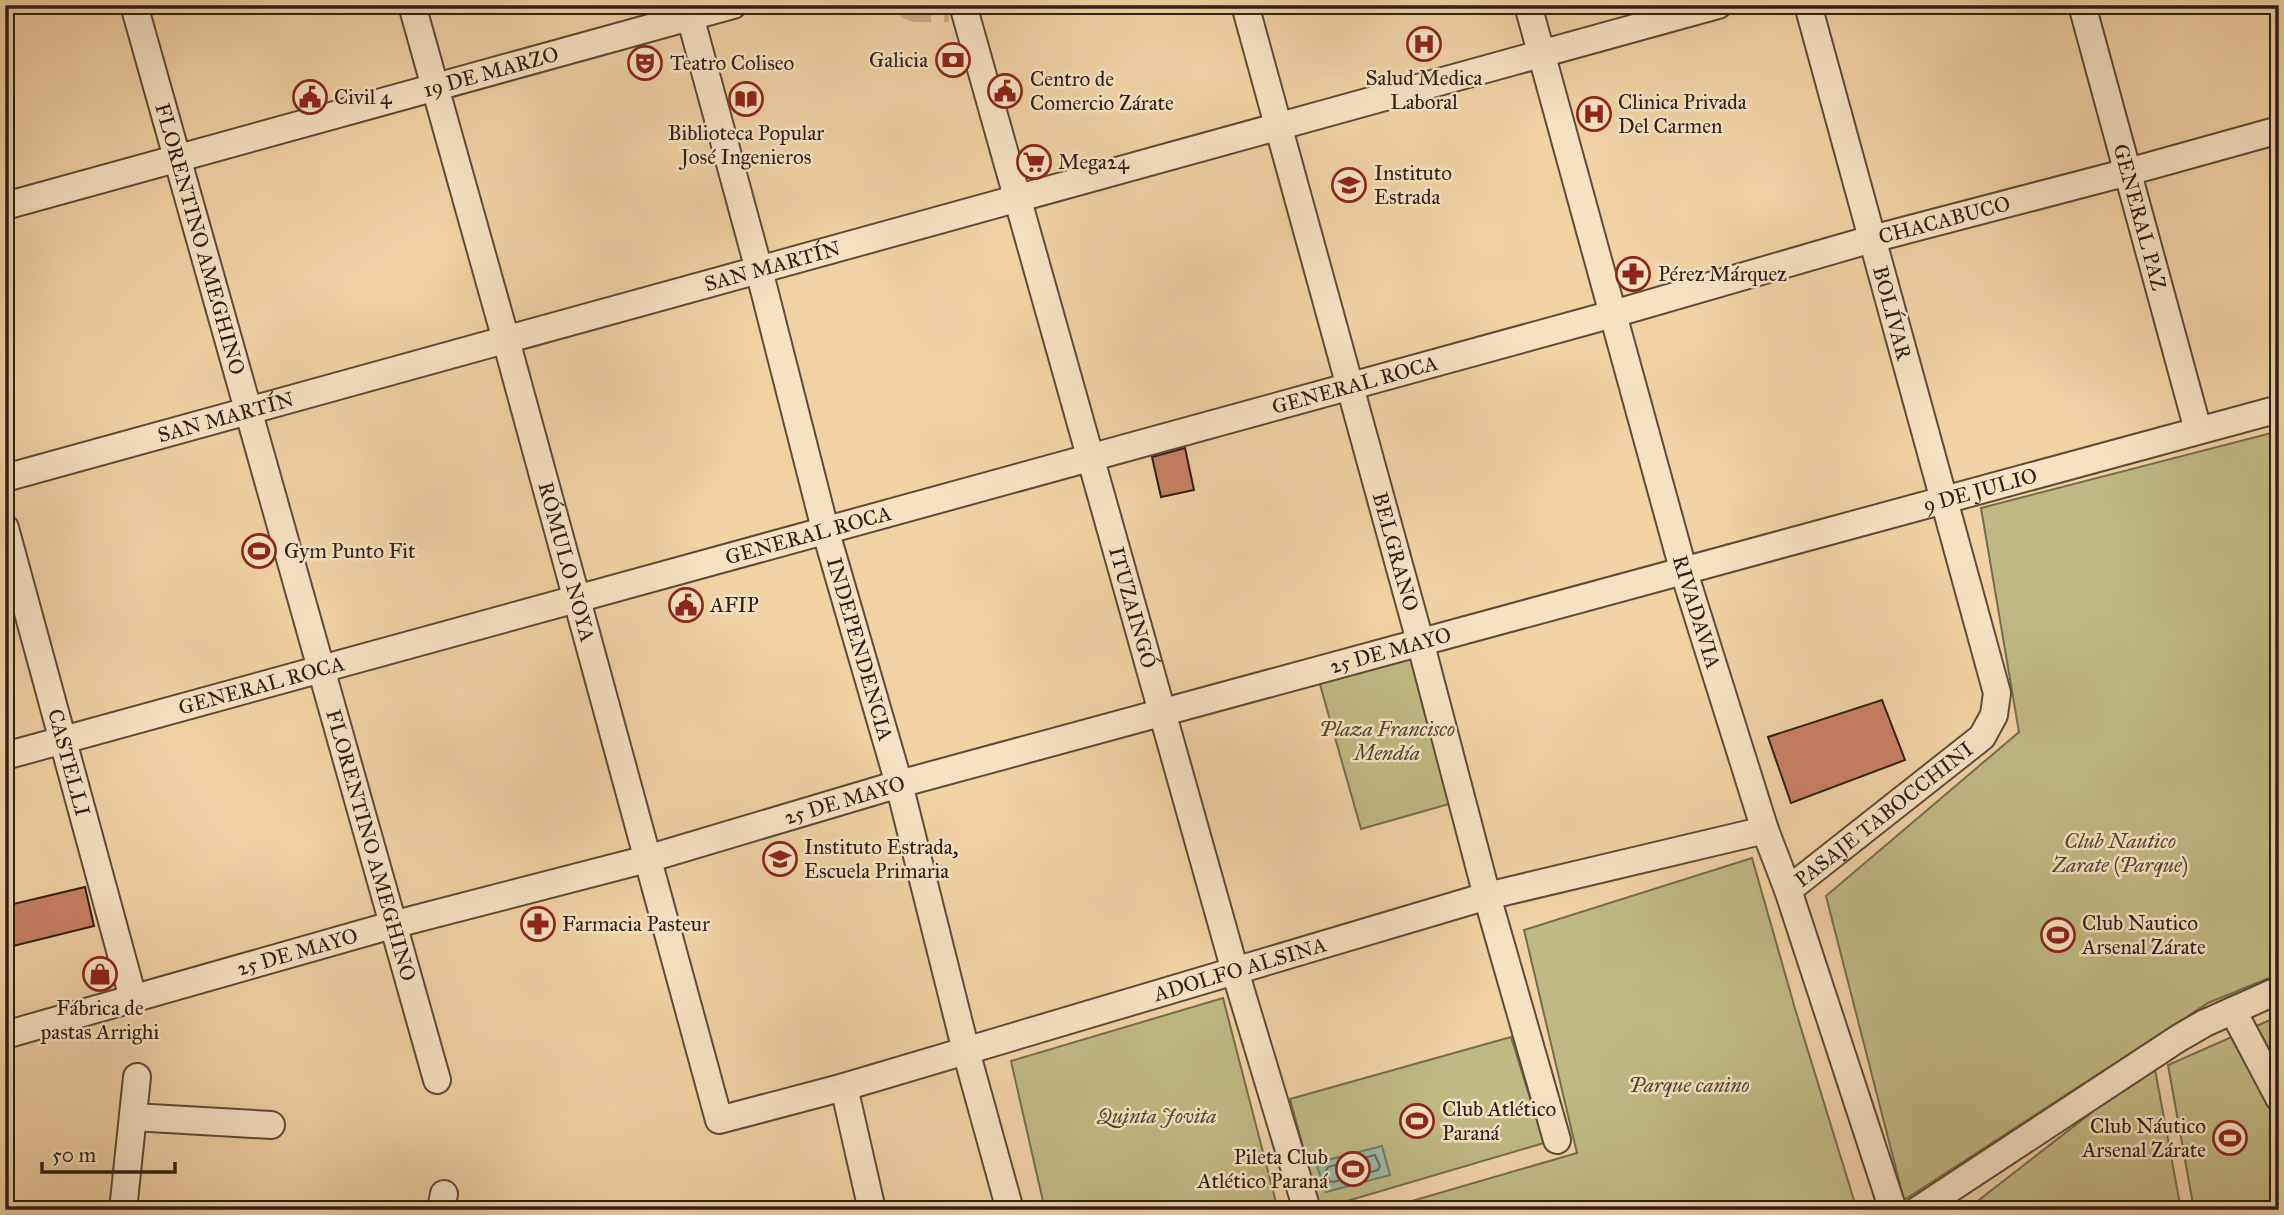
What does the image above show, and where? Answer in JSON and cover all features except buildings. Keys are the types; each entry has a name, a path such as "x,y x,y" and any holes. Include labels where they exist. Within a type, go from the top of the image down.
{"street":[{"name":"FLORENTINO AMEGHINO","path":"134,5 437,1080"},
{"name":"RÓMULO NOYA","path":"412,5 719,1120"},
{"name":"19 DE MARZO","path":"5,206 436,87 689,11 733,5"},
{"name":"BELGRANO","path":"1245,5 1420,641 1487,896 1557,1140"},
{"name":"RIVADAVIA","path":"1528,5 1683,569 1765,830 1894,1210 1902,1206 1916,1210"},
{"name":"SAN MARTÍN","path":"5,478 1718,5"},
{"name":"BOLÍVAR","path":"1808,5 1942,499"},
{"name":"GENERAL PAZ","path":"2082,5 2198,430"},
{"name":"ITUZAINGÓ","path":"958,8 1017,199 1235,971 1307,1210"},
{"name":"INDEPENDENCIA","path":"689,11 825,529 899,784 966,1051 1010,1210"},
{"name":"CHACABUCO","path":"1613,314 1872,239 2279,130"},
{"name":"GENERAL ROCA","path":"5,756 1613,314"},
{"name":"9 DE JULIO","path":"1683,569 2279,409"},
{"name":"PASAJE TABOCCHINI","path":"1787,890 1982,737 1994,715 1997,693 1991,666 1942,499"},
{"name":"CASTELLI","path":"5,528 132,998"},
{"name":"25 DE MAYO","path":"5,1035 392,925 647,859 899,784 1683,569"},
{"name":"ADOLFO ALSINA","path":"719,1120 845,1087 1487,896 1765,830"},
{"path":"1916,1210 2179,1038 2205,1023 2279,990"},
{"path":"2233,1011 2279,1098"},
{"path":"123,1210 137,1077"},
{"path":"845,1087 872,1210"},
{"path":"132,1116 271,1125"}],"green space":[{"name":"Club Nautico Arsenal Zárate","path":"2279,431 2279,974 2208,1003 1904,1200 1826,896 2019,732 1981,508"},
{"name":"Plaza Francisco Mendía","path":"1414,654 1456,802 1361,829 1319,681"},
{"name":"Parque canino","path":"1752,858 1857,1210 1381,1210 1577,1153 1524,930"},
{"name":"Quinta Jovita","path":"1223,998 1278,1210 1045,1210 1011,1061"},
{"name":"Club Náutico Arsenal Zárate","path":"2279,1016 2279,1210 2194,1210 2168,1065"},
{"name":"Club Atlético Paraná","path":"1511,1037 1544,1143 1320,1209 1290,1099"},
{"path":"2154,1064 2181,1210 1966,1210"}],"water":[{"name":"Pileta Club Atlético Paraná","path":"1382,1146 1390,1175 1326,1192 1316,1163"}],"tunnel":[{"path":"906,5 915,9 949,9"}],"place":[{"name":"Salud Medica Laboral","path":"1424,44"},
{"name":"Galicia","path":"953,60"},
{"name":"Teatro Coliseo","path":"645,63"},
{"name":"Centro de Comercio Zárate","path":"1005,91"},
{"name":"Civil 4","path":"310,97"},
{"name":"Biblioteca Popular José Ingenieros","path":"746,99"},
{"name":"Clinica Privada Del Carmen","path":"1594,114"},
{"name":"Mega24","path":"1034,162"},
{"name":"Instituto Estrada","path":"1349,185"},
{"name":"Pérez Márquez","path":"1633,274"},
{"name":"Gym Punto Fit","path":"259,551"},
{"name":"AFIP","path":"686,605"},
{"name":"Instituto Estrada, Escuela Primaria","path":"780,859"},
{"name":"Farmacia Pasteur","path":"538,924"},
{"name":"Club Nautico Arsenal Zárate","path":"2058,935"},
{"name":"Fábrica de pastas Arrighi","path":"100,974"},
{"name":"Club Atlético Paraná","path":"1417,1121"},
{"name":"Club Náutico Arsenal Zárate","path":"2230,1138"},
{"name":"Pileta Club Atlético Paraná","path":"1353,1169"}],"park label":[{"name":"Club Nautico Zarate (Parque)","path":"2120,853"}]}
